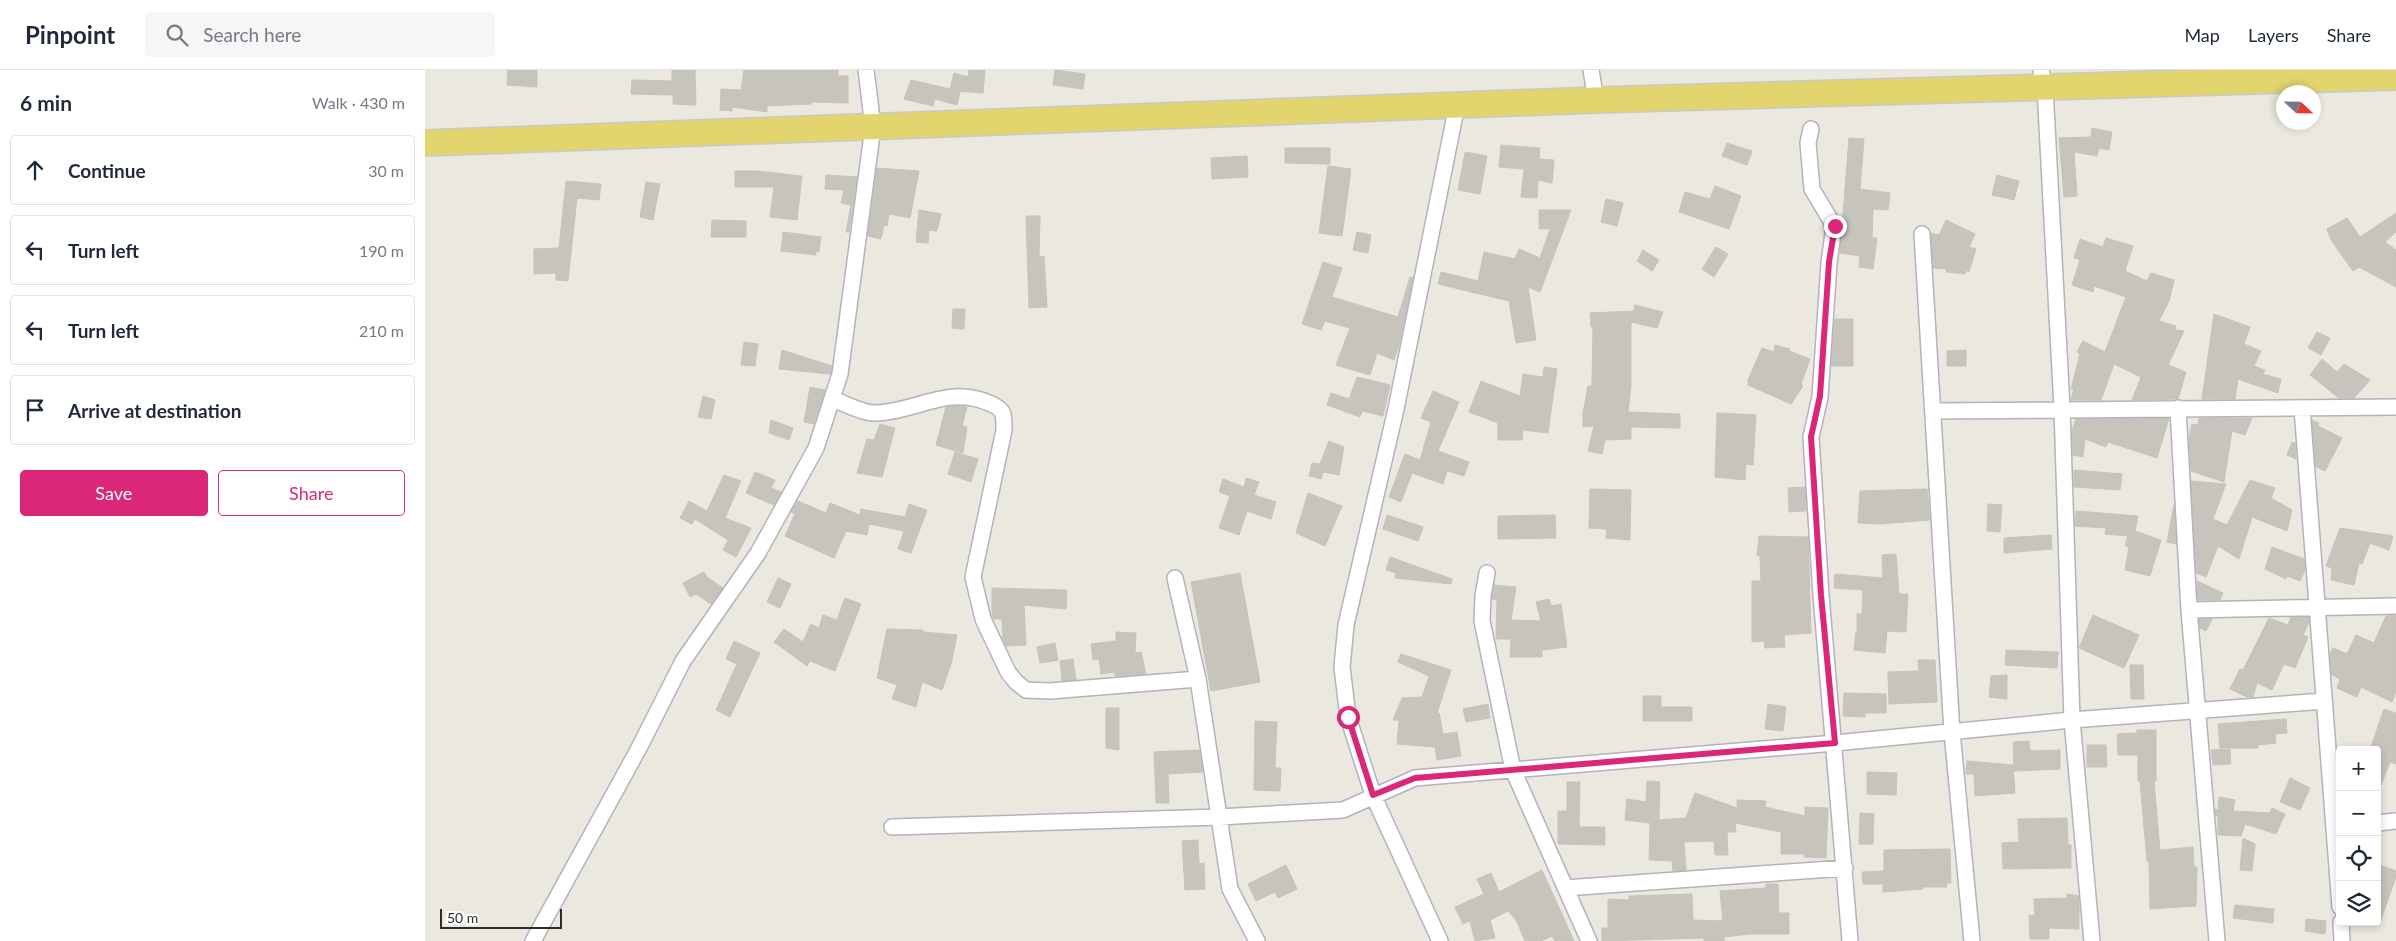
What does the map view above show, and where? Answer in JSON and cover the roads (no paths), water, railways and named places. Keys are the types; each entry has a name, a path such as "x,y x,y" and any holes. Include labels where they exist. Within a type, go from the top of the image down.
{"main road":[{"path":"425,143 1596,100 2043,79 2396,77"}],"street":[{"path":"533,941 639,748 683,661 758,553 816,448 841,374 873,127 866,70"},
{"path":"1591,70 1596,100"},
{"path":"2043,79 2062,408 2072,720 2092,941"},
{"path":"1440,941 1373,795 1348,717 1342,667 1346,625 1396,409 1457,105"},
{"path":"1811,128 1808,143 1812,189 1835,226 1829,262 1820,396 1811,437 1821,595 1835,743 1850,941"},
{"path":"1922,234 1952,732 1972,941"},
{"path":"832,399 873,414 896,411 932,400 954,396 985,401 995,405 1003,413 1004,430 973,578 983,619 1005,665 1016,682 1026,690 1050,691 1198,679"},
{"path":"1933,411 2062,408 2396,407"},
{"path":"2178,408 2189,610 2217,941"},
{"path":"2301,408 2324,701 2336,817"},
{"path":"1487,573 1483,596 1482,621 1513,770 1589,941"},
{"path":"1175,578 1198,679 1230,889 1257,941"},
{"path":"2189,610 2396,606"},
{"path":"892,827 1219,817 1343,810 1373,795 1415,778 1835,743 2072,720 2324,701"},
{"path":"2381,823 2396,822"},
{"path":"2337,836 2339,881"},
{"path":"1565,888 1845,868"},
{"path":"2341,926 2342,941"}]}
